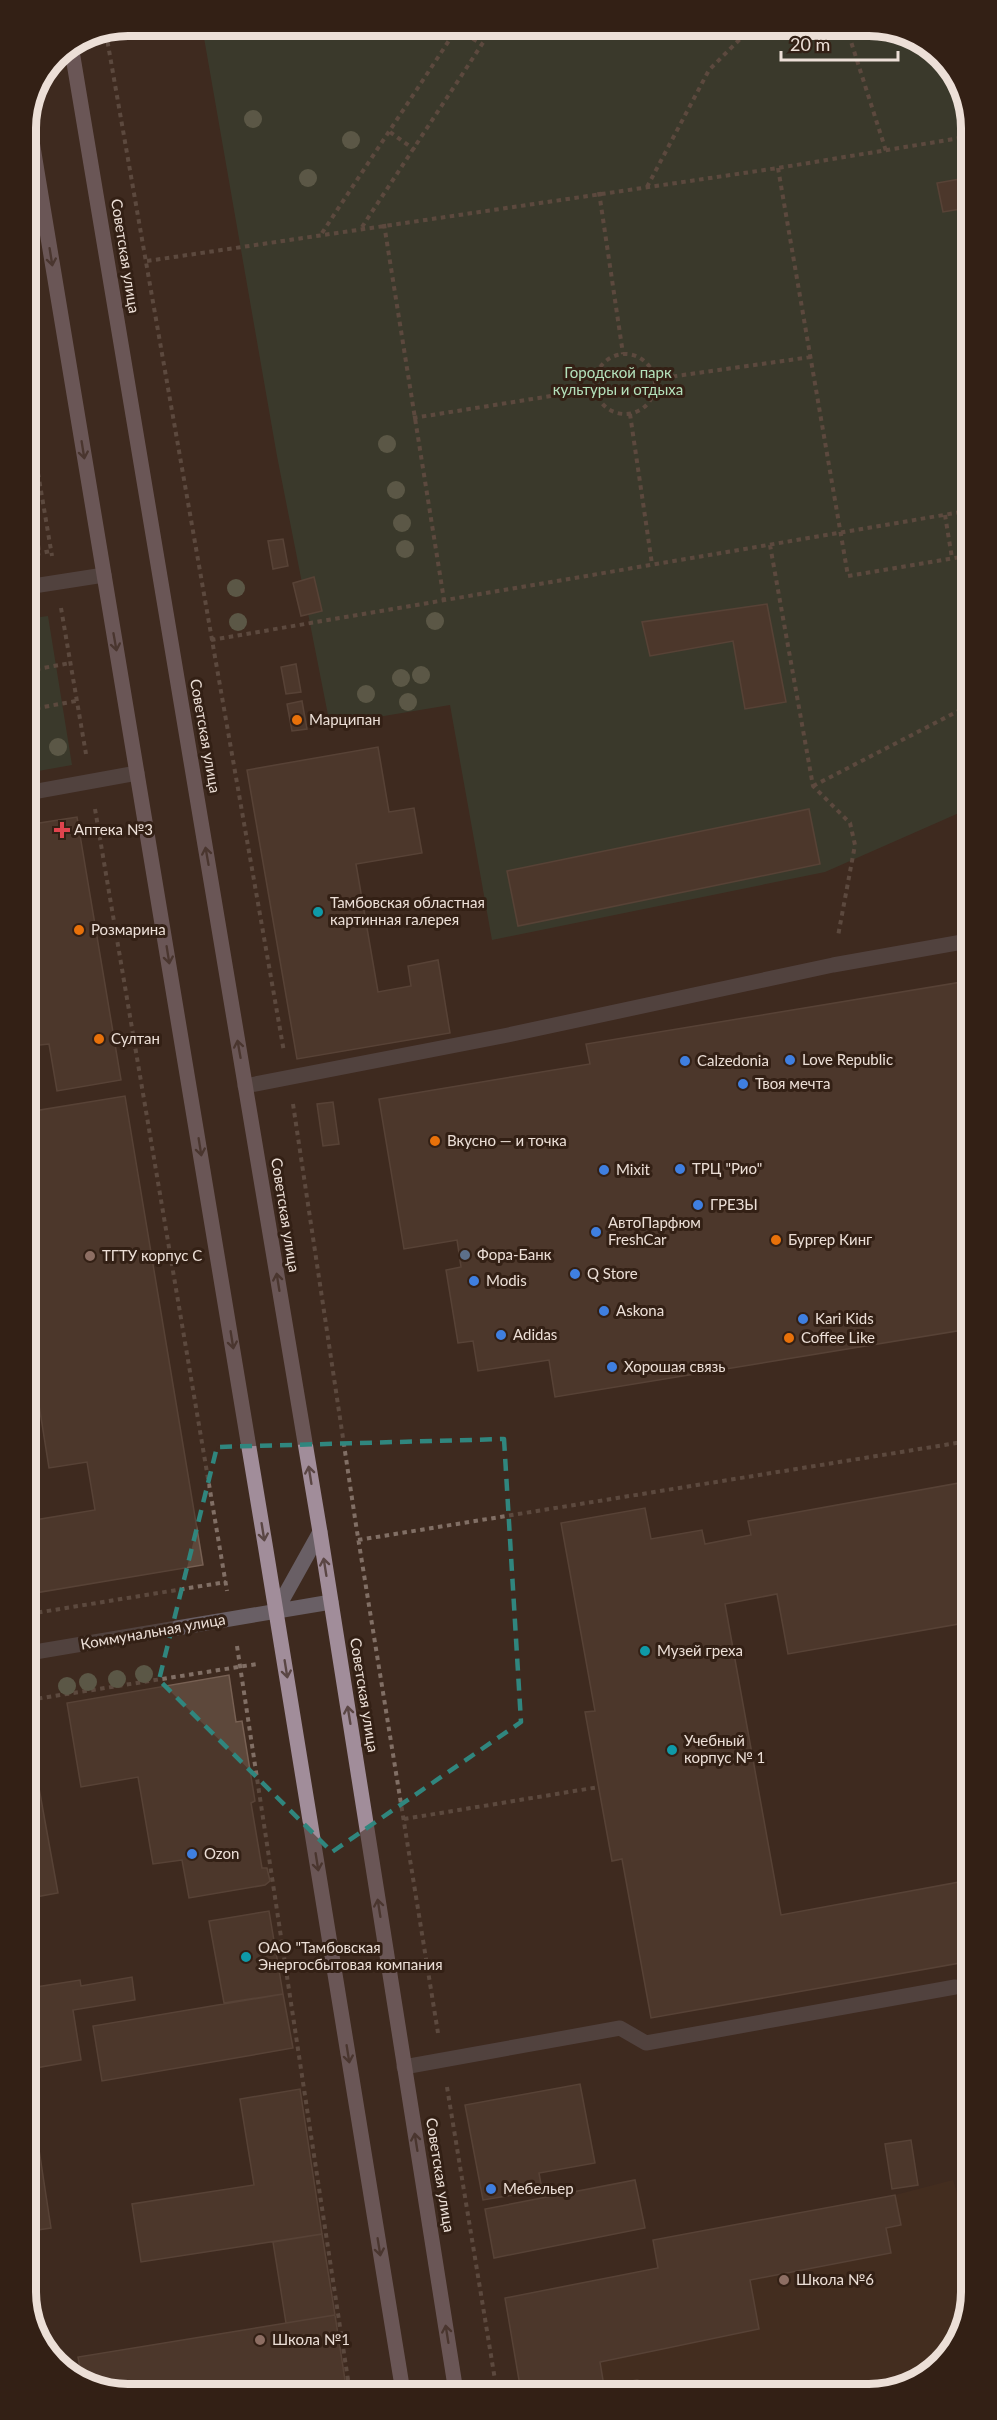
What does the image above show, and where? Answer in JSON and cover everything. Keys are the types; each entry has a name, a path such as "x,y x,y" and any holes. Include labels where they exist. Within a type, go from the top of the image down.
{"main road":[{"name":"Советская улица","path":"73,55 320,1532 455,2384"},
{"path":"36,165 402,2384"}],"street":[{"path":"36,586 104,575"},
{"path":"36,791 137,773"},
{"path":"245,1086 508,1035 833,965 961,941"},
{"path":"276,1611 320,1532"},
{"name":"Коммунальная улица","path":"36,1652 331,1602"},
{"path":"404,2067 620,2028 646,2043 955,1987"}],"path":[{"path":"321,234 453,36"},
{"path":"468,36 482,44"},
{"path":"362,228 487,36"},
{"path":"647,187 709,70 743,36"},
{"path":"849,36 886,151"},
{"path":"107,39 288,1078 358,1540 496,2384"},
{"path":"390,132 415,150"},
{"path":"147,261 599,192 778,168 961,138"},
{"path":"778,168 848,576 961,557"},
{"path":"599,192 623,354"},
{"path":"384,224 413,418 444,600"},
{"path":"623,354 643,359 650,366 655,379 654,392 648,405 630,414 620,414 608,409 600,402 595,389 595,379 600,367 613,356 623,354"},
{"path":"655,379 811,357"},
{"path":"413,418 595,389"},
{"path":"630,414 652,564"},
{"path":"36,462 240,1666 349,2384"},
{"path":"212,640 961,512"},
{"path":"945,515 952,558"},
{"path":"770,545 813,786 850,823 855,846 833,965"},
{"path":"36,554 51,551"},
{"path":"36,669 70,663"},
{"path":"36,708 76,701"},
{"path":"813,786 961,710"},
{"path":"358,1540 961,1441"},
{"path":"36,1613 226,1582"},
{"path":"36,1699 240,1666"},
{"path":"404,1819 599,1787"}],"highlighted area":[{"path":"504,1439 521,1722 332,1852 159,1680 217,1447"}],"shaded area":[{"name":"Школа №6","path":"953,2180 961,2205 961,2292 956,2321 942,2348 934,2357 909,2374 898,2379 868,2384 520,2384 505,2298 658,2268 653,2240 895,2195"}],"green space":[{"name":"Городской парк культуры и отдыха","path":"204,36 875,36 909,46 925,55 945,77 956,99 961,128 961,812 825,872 492,940 450,705 330,725 277,456"},
{"path":"48,616 72,765 36,771 36,618"}],"building":[{"path":"961,179 961,209 943,212 937,183"},
{"path":"36,524 40,549 36,550"},
{"path":"283,539 288,566 273,569 268,541"},
{"path":"314,577 322,611 301,616 293,583"},
{"path":"767,604 786,702 745,709 733,641 650,656 642,622"},
{"path":"296,664 301,692 286,694 281,667"},
{"path":"302,701 307,729 292,731 287,704"},
{"name":"Тамбовская областная картинная галерея","path":"378,747 389,812 414,808 422,853 356,864 378,992 411,986 408,966 438,960 450,1033 297,1059 247,770"},
{"path":"809,809 820,864 518,926 507,871"},
{"path":"77,817 121,1080 57,1091 49,1044 36,1045 36,824"},
{"name":"ТРЦ \"Рио\"","path":"961,982 961,1330 555,1397 549,1360 478,1371 473,1341 458,1343 446,1270 461,1267 457,1240 404,1249 379,1099 590,1064 586,1044"},
{"name":"ТГТУ корпус С","path":"125,1096 203,1565 36,1593 36,1520 95,1510 87,1462 49,1468 38,1399 36,1399 36,1111"},
{"path":"333,1102 339,1144 323,1146 317,1104"},
{"name":"Учебный корпус № 1","path":"961,1483 961,1624 788,1654 777,1594 725,1604 781,1915 961,1882 961,1963 651,2018 622,1859 612,1861 585,1712 595,1711 561,1523 645,1508 651,1539 702,1530 705,1544 751,1535 748,1521"},
{"path":"229,1675 236,1722 242,1721 255,1801 251,1803 262,1868 267,1868 270,1881 265,1885 189,1898 182,1860 153,1864 138,1777 81,1787 67,1703"},
{"path":"39,1788 58,1893 36,1897 36,1789"},
{"name":"ОАО \"Тамбовская Энергосбытовая компания","path":"269,1911 283,1994 224,2003 209,1921"},
{"path":"132,1977 135,2000 73,2010 81,2060 36,2068 36,1987 80,1980 81,1986"},
{"path":"283,1994 293,2048 102,2081 93,2026"},
{"path":"580,2084 595,2163 539,2173 542,2190 483,2200 465,2105"},
{"path":"300,2089 322,2234 141,2262 132,2204 254,2185 240,2099"},
{"path":"911,2140 918,2185 892,2189 885,2144"},
{"path":"36,2143 38,2143 51,2228 36,2230"},
{"path":"635,2180 645,2228 494,2258 485,2209"},
{"path":"895,2195 901,2225 886,2228 891,2253 750,2280 759,2329 600,2362 604,2384 520,2384 505,2298 658,2268 653,2240"},
{"path":"322,2234 335,2315 286,2323 273,2242"},
{"name":"Школа №1","path":"335,2315 346,2384 122,2384 105,2381 82,2372 78,2357"},
{"path":"637,2380 648,2384 615,2384"}],"place":[{"name":"Марципан","path":"297,720"},
{"name":"Аптека №3","path":"62,830"},
{"name":"Тамбовская областная картинная галерея","path":"318,912"},
{"name":"Розмарина","path":"79,930"},
{"name":"Султан","path":"99,1039"},
{"name":"Love Republic","path":"790,1060"},
{"name":"Calzedonia","path":"685,1061"},
{"name":"Твоя мечта","path":"743,1084"},
{"name":"Вкусно — и точка","path":"435,1141"},
{"name":"ТРЦ \"Рио\"","path":"680,1169"},
{"name":"Mixit","path":"604,1170"},
{"name":"ГРЕЗЫ","path":"698,1205"},
{"name":"АвтоПарфюм FreshCar","path":"596,1232"},
{"name":"Бургер Кинг","path":"776,1240"},
{"name":"Фора-Банк","path":"465,1255"},
{"name":"ТГТУ корпус С","path":"90,1256"},
{"name":"Q Store","path":"575,1274"},
{"name":"Modis","path":"474,1281"},
{"name":"Askona","path":"604,1311"},
{"name":"Kari Kids","path":"803,1319"},
{"name":"Adidas","path":"501,1335"},
{"name":"Coffee Like","path":"789,1338"},
{"name":"Хорошая связь","path":"612,1367"},
{"name":"Музей греха","path":"645,1651"},
{"name":"Учебный корпус № 1","path":"672,1750"},
{"name":"Ozon","path":"192,1854"},
{"name":"ОАО \"Тамбовская Энергосбытовая компания","path":"246,1957"},
{"name":"Мебельер","path":"491,2189"},
{"name":"Школа №6","path":"784,2280"},
{"name":"Школа №1","path":"260,2340"}]}
